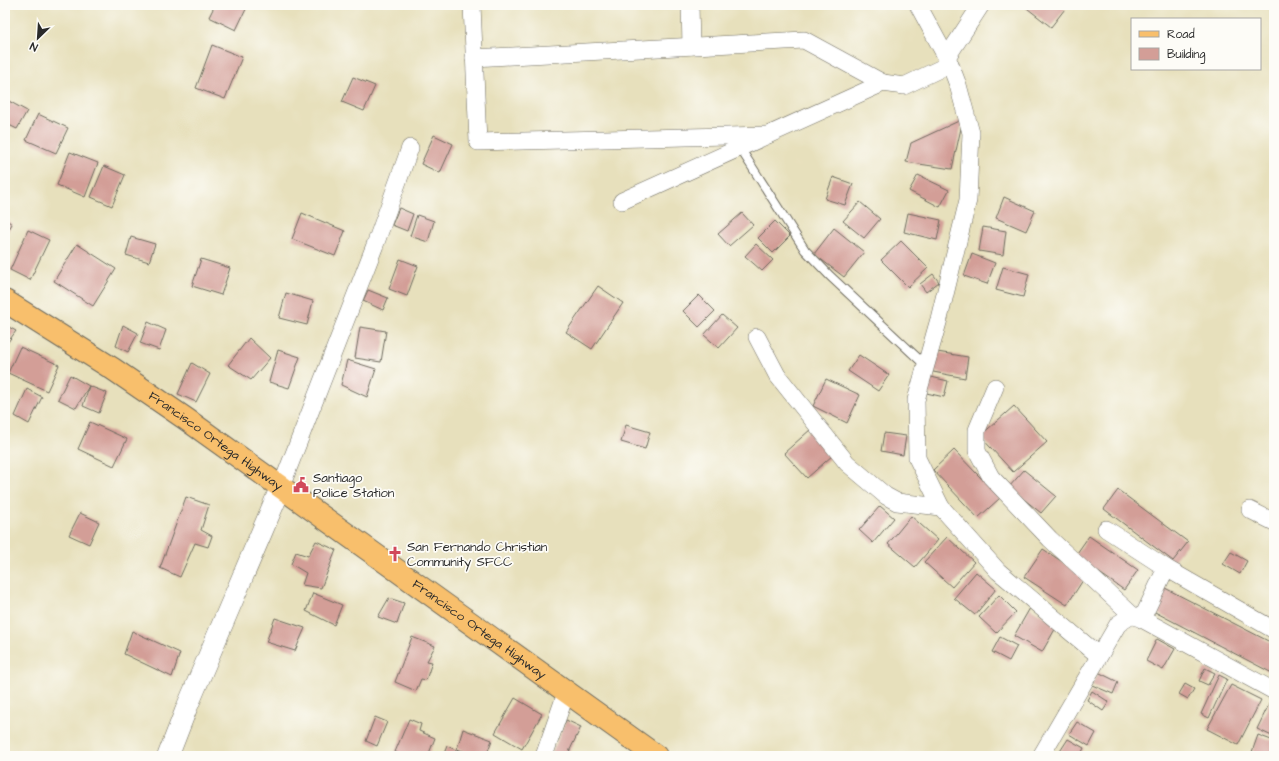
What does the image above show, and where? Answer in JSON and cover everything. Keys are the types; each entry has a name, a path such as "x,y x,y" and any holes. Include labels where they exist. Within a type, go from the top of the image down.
{"main road":[{"name":"Francisco Ortega Highway","path":"5,301 113,369 281,487 566,693 656,756"}],"street":[{"path":"472,5 478,142 768,135"},
{"path":"690,5 691,46"},
{"path":"918,5 948,60 958,85 970,133 968,200 916,400 916,458 941,507 998,571 1098,655"},
{"path":"474,58 804,40 883,83 904,86 948,60 981,5"},
{"path":"622,201 883,83"},
{"path":"168,756 186,707 281,487 375,245 410,148"},
{"path":"757,337 777,375 847,463 886,496 897,502 941,507"},
{"path":"995,388 976,430 977,451 991,477 1050,539 1137,617 1274,691"},
{"path":"1250,510 1274,522"},
{"path":"1106,528 1166,568 1274,630"},
{"path":"1041,756 1098,655 1118,624 1137,617 1166,568"},
{"path":"544,756 566,693"}],"lane":[{"path":"740,148 805,250 830,276 925,366"}],"building":[{"path":"215,5 248,5 236,30 209,17"},
{"path":"1023,5 1068,5 1051,27"},
{"path":"212,45 242,57 225,99 196,88"},
{"path":"353,77 375,86 364,111 342,102"},
{"path":"5,99 27,111 17,129 5,123"},
{"path":"38,114 68,128 56,153 26,140"},
{"path":"963,119 952,169 906,162 911,143"},
{"path":"434,135 453,144 440,173 421,164"},
{"path":"70,152 98,163 85,197 57,185"},
{"path":"104,166 125,175 112,206 91,197"},
{"path":"918,175 949,190 940,207 909,191"},
{"path":"833,177 853,184 845,205 825,199"},
{"path":"1004,197 1035,211 1026,231 996,218"},
{"path":"860,202 880,219 864,238 843,221"},
{"path":"399,208 413,214 407,231 392,225"},
{"path":"302,213 345,231 335,256 292,239"},
{"path":"742,213 753,225 729,246 718,234"},
{"path":"908,213 941,220 937,240 904,232"},
{"path":"417,215 434,221 428,242 410,236"},
{"path":"5,219 12,224 5,236"},
{"path":"775,221 790,236 773,253 758,238"},
{"path":"983,227 1006,231 1003,255 979,251"},
{"path":"834,228 864,252 844,277 814,254"},
{"path":"28,230 49,240 30,280 10,270"},
{"path":"131,237 155,244 149,262 126,255"},
{"path":"901,241 928,268 908,287 881,260"},
{"path":"77,244 116,269 93,306 54,281"},
{"path":"756,244 773,260 762,271 745,256"},
{"path":"972,254 995,263 987,284 964,276"},
{"path":"201,259 230,268 221,295 192,286"},
{"path":"400,259 418,266 407,296 389,289"},
{"path":"1003,267 1029,274 1023,297 996,290"},
{"path":"933,274 939,282 926,292 920,284"},
{"path":"598,286 623,303 592,349 566,332"},
{"path":"368,290 388,298 383,310 363,301"},
{"path":"286,293 313,301 307,325 279,318"},
{"path":"699,295 715,311 699,327 683,311"},
{"path":"722,315 737,328 719,348 704,335"},
{"path":"148,322 166,330 159,350 140,343"},
{"path":"5,325 16,331 5,346"},
{"path":"123,325 138,333 128,352 116,346"},
{"path":"360,327 386,331 381,362 355,358"},
{"path":"249,338 270,358 251,380 228,365"},
{"path":"20,347 59,365 47,391 8,373"},
{"path":"278,350 300,357 289,388 269,382"},
{"path":"931,351 968,357 965,378 928,371"},
{"path":"859,355 889,375 878,391 848,371"},
{"path":"347,360 376,369 367,397 341,385"},
{"path":"192,363 210,374 196,402 178,394"},
{"path":"70,375 89,386 76,408 58,399"},
{"path":"927,376 948,381 944,397 922,392"},
{"path":"826,379 860,395 847,423 813,406"},
{"path":"89,386 107,393 99,413 83,406"},
{"path":"27,389 42,397 29,424 15,416"},
{"path":"1014,406 1047,442 1013,472 980,436"},
{"path":"90,422 127,439 114,466 78,449"},
{"path":"626,425 650,432 645,449 621,442"},
{"path":"811,429 833,455 807,478 784,453"},
{"path":"884,433 906,436 903,455 881,451"},
{"path":"954,450 1000,498 978,518 933,470"},
{"path":"1024,470 1056,496 1041,513 1009,487"},
{"path":"1118,490 1188,542 1173,561 1104,509"},
{"path":"186,497 209,505 201,530 212,536 208,547 195,543 180,577 160,568"},
{"path":"880,506 894,518 873,543 859,530"},
{"path":"80,513 99,522 89,544 69,535"},
{"path":"911,516 938,540 915,567 888,544"},
{"path":"1089,536 1138,570 1124,590 1075,556"},
{"path":"947,537 974,562 952,587 924,562"},
{"path":"316,541 336,550 321,588 302,585 306,573 291,564 296,552 308,556"},
{"path":"1043,549 1085,577 1067,605 1024,577"},
{"path":"1231,552 1247,561 1240,574 1223,564"},
{"path":"976,572 996,589 975,615 954,598"},
{"path":"1163,587 1274,644 1274,674 1151,610"},
{"path":"313,593 342,605 334,625 306,611"},
{"path":"999,595 1016,612 996,633 979,617"},
{"path":"389,598 404,603 397,624 378,617"},
{"path":"1030,608 1058,624 1042,652 1014,636"},
{"path":"275,618 305,628 295,651 266,642"},
{"path":"132,631 180,653 172,677 124,654"},
{"path":"412,637 435,646 427,661 432,662 426,680 421,679 416,691 395,682"},
{"path":"1000,637 1017,646 1009,661 992,652"},
{"path":"1157,639 1175,649 1163,670 1146,661"},
{"path":"1205,668 1215,673 1208,685 1199,681"},
{"path":"1098,672 1118,682 1113,694 1092,685"},
{"path":"1219,675 1227,679 1209,718 1201,714"},
{"path":"1185,684 1194,689 1188,699 1179,694"},
{"path":"1231,685 1261,700 1238,745 1207,729"},
{"path":"1092,691 1109,702 1103,711 1087,700"},
{"path":"515,698 542,714 522,749 495,733"},
{"path":"1270,702 1274,704 1274,737 1257,729"},
{"path":"375,717 387,722 377,746 366,741"},
{"path":"409,719 421,724 419,731 435,738 428,756 404,756 395,752"},
{"path":"566,720 581,727 567,756 551,756"},
{"path":"1077,722 1096,733 1089,746 1069,734"},
{"path":"463,729 492,740 486,756 478,756 457,749"},
{"path":"1258,735 1274,741 1274,756 1264,756 1252,752"},
{"path":"1068,739 1084,748 1080,756 1057,756"},
{"path":"447,746 470,756 443,756"}],"place":[{"name":"Santiago Police Station","path":"301,485"},
{"name":"San Fernando Christian Community SFCC","path":"395,554"}]}
